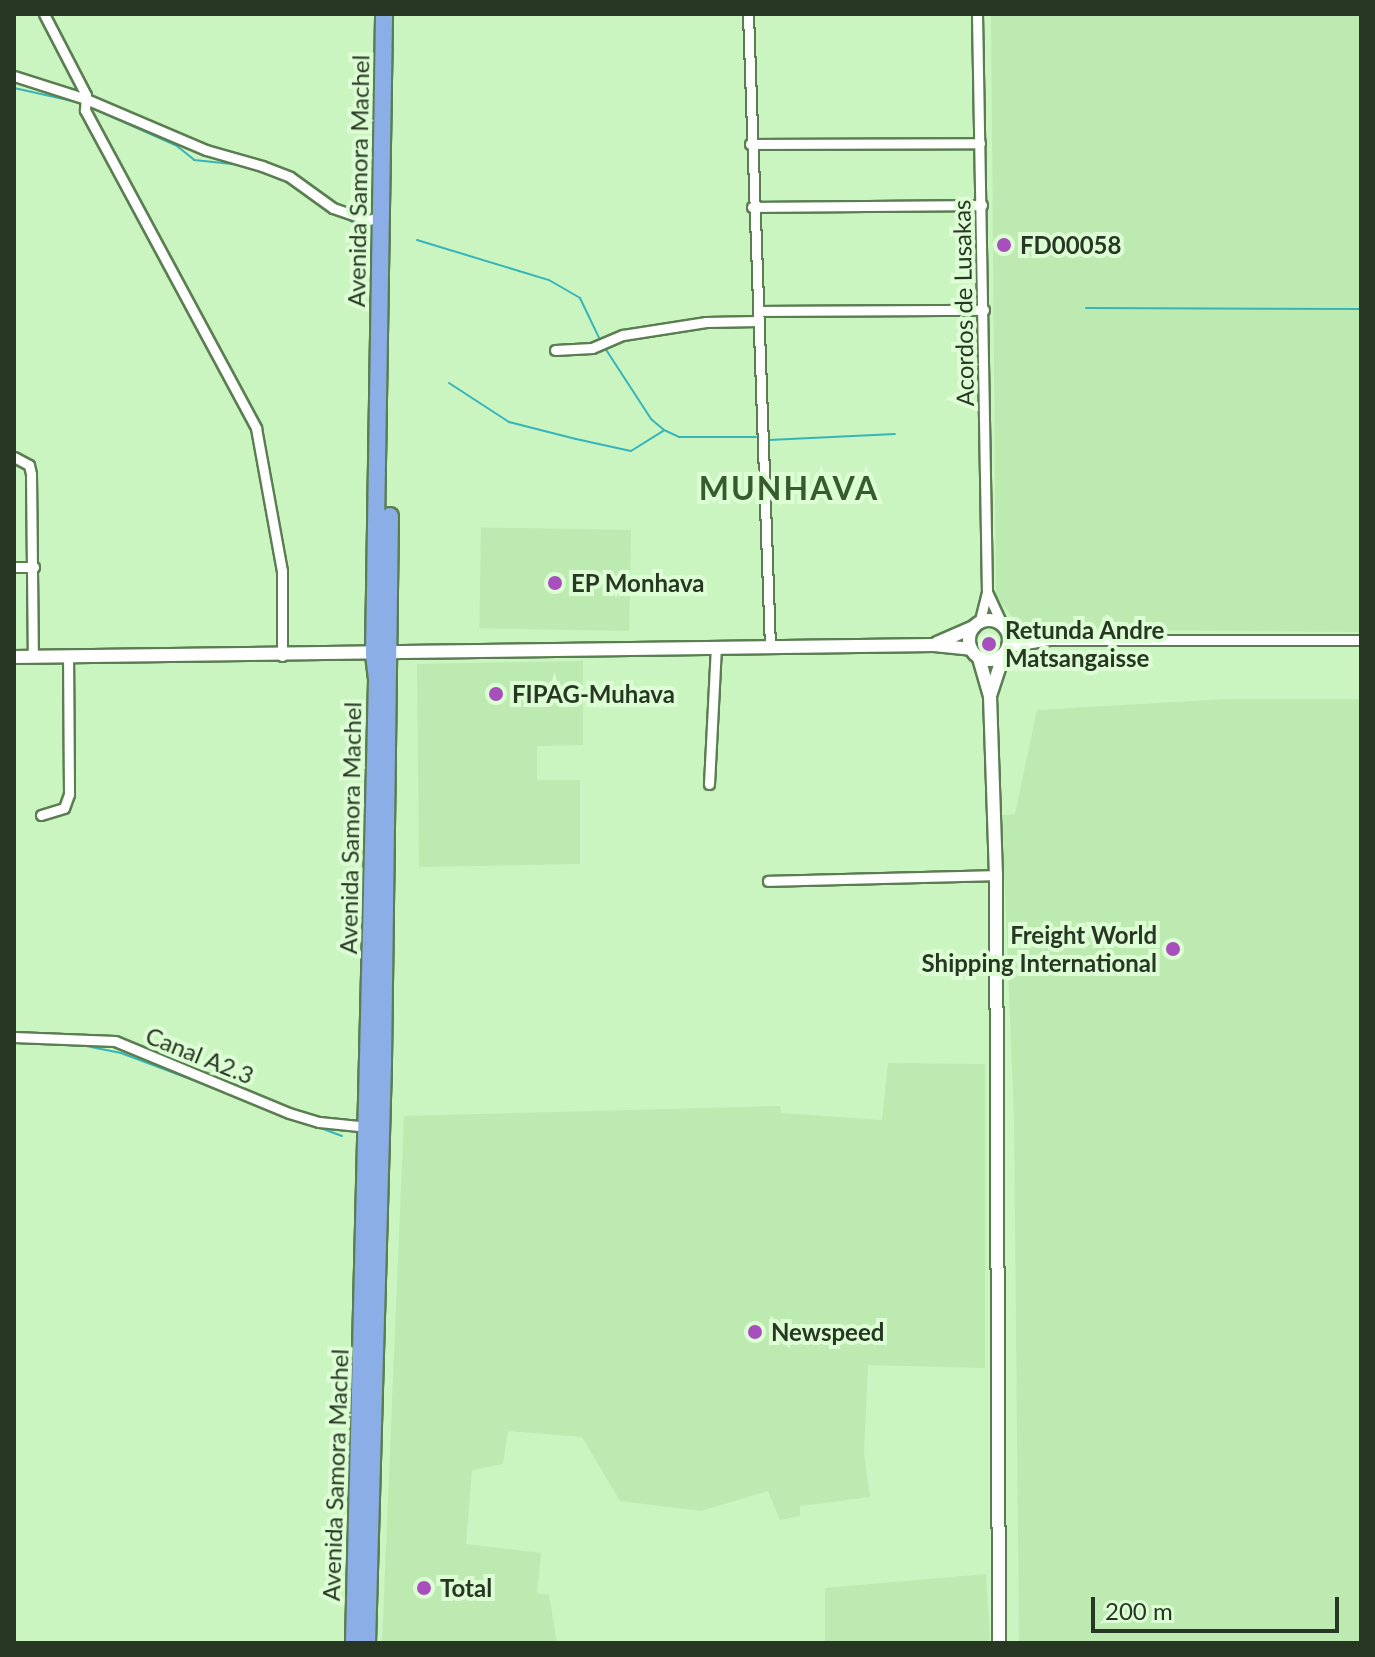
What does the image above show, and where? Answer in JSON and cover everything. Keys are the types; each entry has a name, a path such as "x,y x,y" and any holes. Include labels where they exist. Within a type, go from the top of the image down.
{"highway":[{"name":"Avenida Samora Machel","path":"354,1643 369,1127 377,679 382,654 384,14"},
{"name":"Avenida Samora Machel","path":"367,1643 393,14"}],"main road":[{"path":"934,645 976,625 1004,628 1006,651 990,696"},
{"path":"976,625 975,654 990,696 996,875 999,1643"},
{"path":"14,657 282,656 934,645 975,654 1006,651"}],"street":[{"path":"44,14 85,103 256,428 282,571 282,656"},
{"path":"748,14 754,106 750,144 770,647"},
{"name":"Acordos de Lusakas","path":"977,14 987,592"},
{"path":"14,76 206,150 290,177 333,208 368,220 381,217"},
{"path":"750,144 980,143"},
{"path":"752,207 982,205"},
{"path":"555,350 592,348 623,335 758,316 984,310"},
{"path":"14,457 29,465 31,474 33,657"},
{"path":"14,567 34,567"},
{"path":"976,625 987,592"},
{"path":"987,592 1004,628 1048,640"},
{"path":"1006,651 1048,640 1361,640"},
{"path":"709,784 716,648"},
{"path":"41,815 64,808 69,794 68,657"},
{"path":"768,881 996,875"},
{"name":"Canal A2.3","path":"14,1037 115,1041 289,1113 319,1122 369,1127"}],"shaded area":[{"path":"991,14 1361,14 1361,632 1023,629 996,597"},
{"name":"EP Monhava","path":"481,527 631,530 629,631 479,628"},
{"name":"FIPAG-Muhava","path":"583,661 583,745 537,746 537,780 580,780 580,864 419,867 417,664"},
{"path":"1227,699 1361,699 1361,1643 1019,1643 1014,1118 1002,815 1015,814 1037,710"},
{"path":"888,1063 985,1064 985,1368 868,1365 864,1453 870,1497 800,1506 800,1516 780,1520 768,1491 701,1511 620,1501 582,1437 508,1431 503,1464 472,1470 466,1544 541,1553 537,1593 549,1595 557,1643 382,1643 404,1116 780,1106 781,1113 882,1120"},
{"path":"986,1574 990,1643 825,1643 825,1588"}],"waterway":[{"path":"14,88 81,103"},
{"path":"90,107 177,146 194,160 242,165"},
{"path":"278,177 365,230"},
{"path":"417,240 549,280 580,298 600,340"},
{"path":"1086,308 1361,309"},
{"path":"603,345 651,419 664,430 679,437 756,437"},
{"path":"449,383 509,422 576,439 631,451 663,431"},
{"path":"769,440 895,434"},
{"path":"14,1042 22,1042"},
{"path":"76,1044 121,1053 342,1136"}],"place":[{"name":"FD00058","path":"1004,245"},
{"name":"EP Monhava","path":"555,583"},
{"name":"Retunda Andre Matsangaisse","path":"989,644"},
{"name":"FIPAG-Muhava","path":"496,694"},
{"name":"Freight World Shipping International","path":"1173,949"},
{"name":"Newspeed","path":"755,1332"},
{"name":"Total","path":"424,1588"}],"district":[{"name":"MUNHAVA","path":"789,488"}]}
